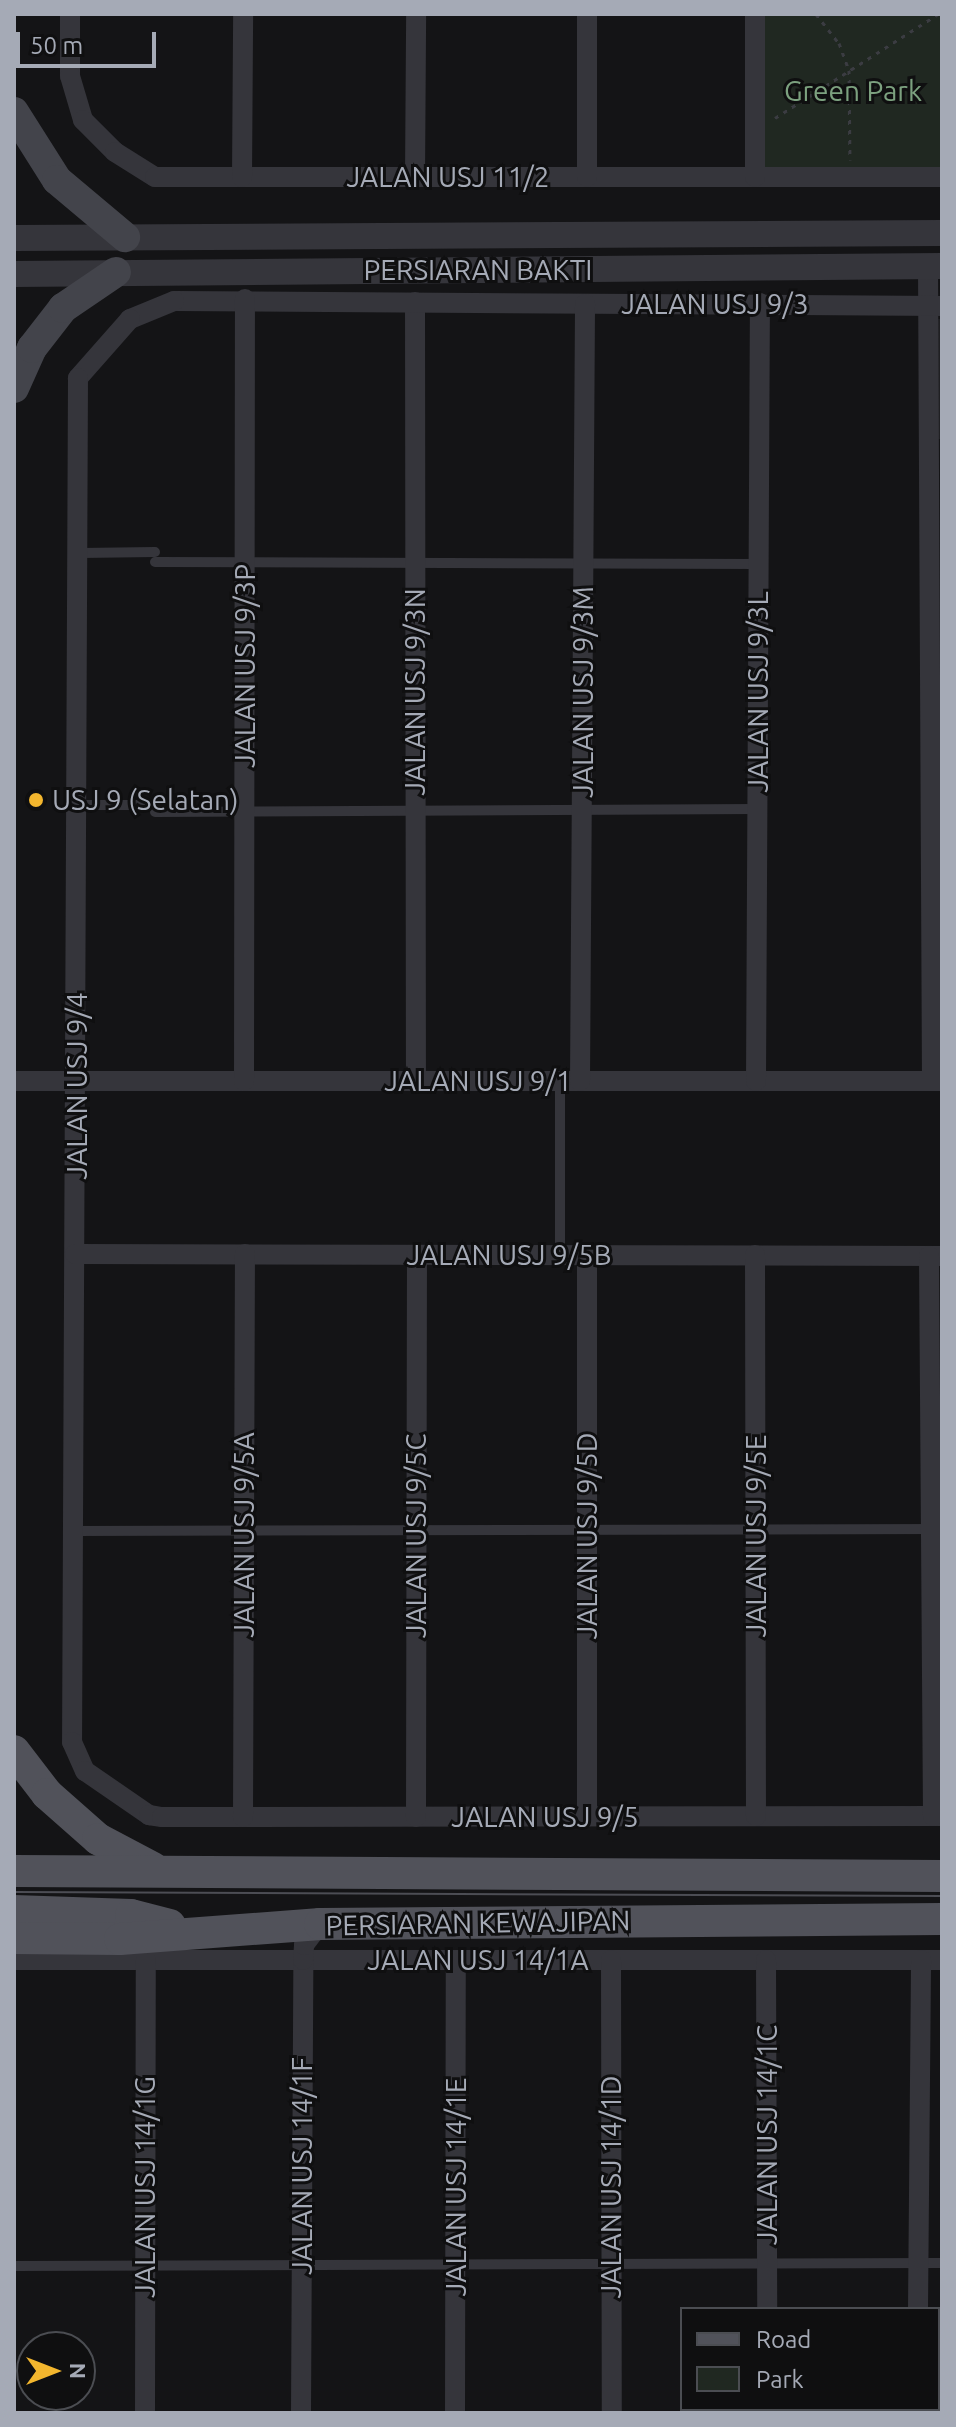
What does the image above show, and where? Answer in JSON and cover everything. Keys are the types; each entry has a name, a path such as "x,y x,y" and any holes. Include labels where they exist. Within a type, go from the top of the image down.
{"main road":[{"path":"14,112 57,180 125,237"},
{"path":"14,388 32,348 63,308 116,272"},
{"path":"14,1751 47,1794 98,1839 160,1872"},
{"name":"PERSIARAN KEWAJIPAN","path":"819,1875 942,1861"},
{"name":"PERSIARAN KEWAJIPAN","path":"14,1871 942,1876"},
{"path":"14,1911 131,1915 197,1931"},
{"name":"PERSIARAN KEWAJIPAN","path":"14,1938 120,1939 320,1924 942,1919"}],"street":[{"name":"JALAN USJ 11/2","path":"70,14 74,100 97,135 155,177 942,177"},
{"path":"242,177 243,14"},
{"path":"415,177 416,14"},
{"path":"587,14 587,177"},
{"path":"755,14 755,177"},
{"name":"PERSIARAN BAKTI","path":"14,238 942,233"},
{"path":"592,235 593,269"},
{"path":"935,266 937,1081"},
{"name":"PERSIARAN BAKTI","path":"14,274 935,266"},
{"name":"JALAN USJ 9/3","path":"115,334 156,304 245,299 935,306"},
{"name":"JALAN USJ 9/3P","path":"244,1081 245,299"},
{"name":"JALAN USJ 9/3N","path":"415,302 416,1081"},
{"name":"JALAN USJ 9/3L","path":"756,1081 760,303"},
{"name":"JALAN USJ 9/3M","path":"570,1081 582,810 585,304"},
{"name":"JALAN USJ 9/4","path":"115,334 78,378 81,553 72,1742 85,1771 149,1815"},
{"name":"JALAN USJ 9/1","path":"14,1081 937,1081"},
{"name":"JALAN USJ 9/5B","path":"75,1254 936,1256"},
{"name":"JALAN USJ 9/5A","path":"243,1817 245,1254"},
{"name":"JALAN USJ 9/5C","path":"416,1817 417,1255"},
{"name":"JALAN USJ 9/5D","path":"587,1255 587,1817"},
{"name":"JALAN USJ 9/5E","path":"755,1255 756,1816"},
{"path":"936,1256 938,1816"},
{"name":"JALAN USJ 9/5","path":"149,1815 938,1816"},
{"name":"JALAN USJ 14/1F","path":"301,2413 303,1960 304,1945 320,1924"},
{"name":"JALAN USJ 14/1A","path":"14,1960 942,1960"},
{"name":"JALAN USJ 14/1G","path":"145,2413 146,1960"},
{"name":"JALAN USJ 14/1E","path":"455,2413 456,1960"},
{"name":"JALAN USJ 14/1D","path":"611,1960 612,2413"},
{"name":"JALAN USJ 14/1C","path":"766,1960 767,2307"},
{"path":"918,2307 921,1960"}],"lane":[{"path":"81,553 245,562 759,564"},
{"path":"79,805 244,812 757,809"},
{"path":"560,1255 570,1081"},
{"path":"73,1531 937,1529"},
{"path":"14,2266 942,2263"}],"path":[{"path":"816,14 839,43 849,70 850,167"},
{"path":"774,119 938,14"}],"shaded area":[{"path":"936,319 942,319 942,439 936,439"}],"green space":[{"name":"Green Park","path":"765,14 942,14 942,168 765,168"}],"tram line":[{"path":"14,1892 942,1896"}],"place":[{"name":"USJ 9 (Selatan)","path":"36,800"}]}
